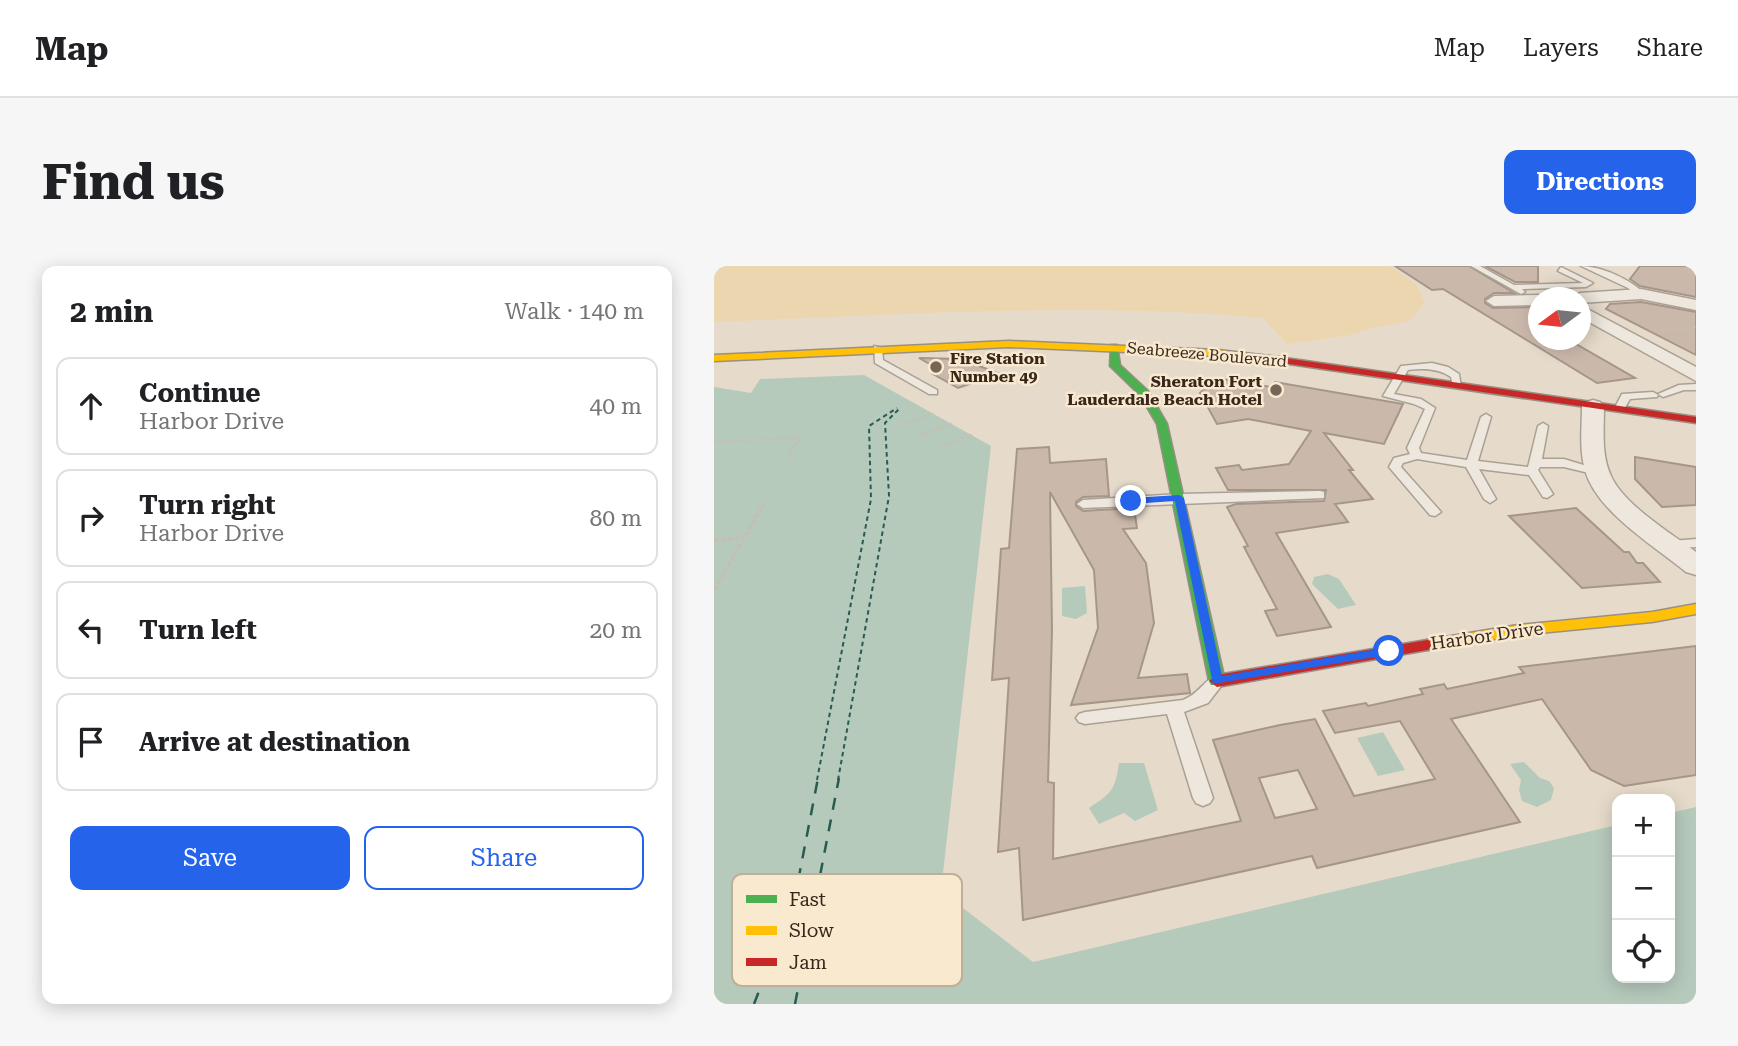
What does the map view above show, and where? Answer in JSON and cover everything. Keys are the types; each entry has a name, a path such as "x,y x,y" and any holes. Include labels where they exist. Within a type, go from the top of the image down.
{"main road":[{"name":"Seabreeze Boulevard","path":"714,358 877,348 1009,344 1114,347 1256,357 1696,420"},
{"path":"1114,347 1115,366 1144,393 1161,424 1180,499 1217,681"},
{"name":"Harbor Drive","path":"1217,681 1505,632 1652,617 1696,609"}],"street":[{"path":"1591,297 1642,294 1696,305"},
{"path":"1494,301 1528,300"},
{"path":"1591,316 1696,375"},
{"path":"1593,405 1594,456 1586,469 1621,505 1684,544 1696,565"}],"lane":[{"path":"1475,266 1528,295"},
{"path":"1585,266 1642,294"},
{"path":"1513,287 1589,283 1561,269"},
{"path":"1609,276 1635,274"},
{"path":"877,348 878,361 933,392"},
{"path":"1399,376 1387,397 1417,401 1430,408 1430,414 1413,448 1417,456"},
{"path":"1619,409 1626,396 1696,387"},
{"path":"1486,417 1471,465 1490,499"},
{"path":"1544,426 1536,474 1547,494"},
{"path":"1435,512 1395,467 1398,460 1417,456 1471,465 1586,469"},
{"path":"1083,504 1320,495"},
{"path":"1086,718 1185,706 1202,699 1217,681"},
{"path":"1173,707 1203,798"}],"path":[{"path":"903,424 933,413"},
{"path":"921,436 952,424"},
{"path":"941,447 972,435"},
{"path":"714,442 799,438 787,459"},
{"path":"714,590 764,503"},
{"path":"714,540 744,538"}],"sand":[{"path":"714,266 1389,266 1416,284 1425,303 1410,321 1351,335 1287,344 1263,318 1126,310 988,311 714,322"}],"shaded area":[{"path":"864,375 991,446 943,874 732,874 732,986 962,986 962,907 1033,962 1612,826 1612,983 1675,983 1675,812 1696,807 1696,1004 714,1004 714,387 751,393 760,379"},
{"path":"1328,574 1339,579 1356,605 1338,609 1312,584 1314,577"},
{"path":"1085,586 1087,613 1076,619 1062,616 1062,588"},
{"path":"1383,732 1405,770 1378,776 1357,738"},
{"path":"1524,762 1554,788 1551,800 1537,807 1522,801 1519,790 1521,780 1510,764"},
{"path":"1119,763 1144,763 1158,810 1135,821 1124,813 1099,824 1089,808 1111,790"}],"building":[{"path":"1395,266 1469,266 1514,293 1494,293 1485,299 1485,303 1493,308 1528,307 1528,341 1443,289 1432,290"},
{"path":"1485,266 1538,266 1538,282 1515,282"},
{"path":"1640,266 1696,266 1696,297 1640,286 1630,279"},
{"path":"1641,302 1696,312 1696,355 1606,309 1610,304"},
{"path":"1543,350 1586,350 1635,378 1597,383"},
{"path":"919,358 961,359 1000,374 958,388 933,374 942,371"},
{"path":"1216,378 1271,387 1275,382 1403,404 1384,444 1324,433 1373,499 1335,504 1348,522 1276,533 1331,627 1277,636 1265,611 1277,609 1244,547 1248,546 1227,507 1236,504 1324,501 1326,490 1228,490 1216,468 1239,465 1242,470 1289,464 1311,431 1248,419 1217,424 1200,393"},
{"path":"1049,447 1050,463 1106,459 1109,496 1083,497 1076,502 1076,506 1083,511 1134,508 1137,528 1123,529 1146,563 1154,623 1138,678 1187,674 1190,693 1071,705 1098,628 1094,570 1050,492 1052,630 1048,782 1054,783 1053,859 1241,821 1213,740 1280,725 1315,719 1354,796 1435,779 1400,721 1335,733 1323,711 1366,703 1368,706 1423,694 1420,689 1444,684 1447,689 1524,673 1519,667 1696,646 1696,775 1624,786 1591,770 1542,699 1451,719 1520,822 1317,868 1312,856 1023,920 1019,848 998,852 1009,678 992,680 1001,549 1009,548 1017,449","holes":["1298,770 1317,809 1275,818 1259,778"]},
{"path":"1635,457 1696,467 1696,505 1662,507 1635,479"},
{"path":"1576,508 1624,552 1629,552 1637,563 1643,563 1660,582 1582,588 1509,516"}],"ferry route":[{"path":"817,780 871,499 869,426 897,408"},
{"path":"838,780 889,496 885,423 899,409"},
{"path":"799,874 818,778"},
{"path":"820,874 839,778"},
{"path":"754,1004 761,986"},
{"path":"795,1004 799,986"}],"traffic: fast":[{"path":"1114,347 1115,366 1144,393 1162,424 1217,681"}],"traffic: slow":[{"path":"714,358 1009,344 1218,353 1278,360"},
{"path":"1427,645 1518,630 1652,617 1696,609"}],"traffic: jam":[{"path":"1278,360 1696,420"},
{"path":"1217,681 1427,645"}],"place":[{"name":"Fire Station Number 49","path":"936,367"},
{"name":"Sheraton Fort Lauderdale Beach Hotel","path":"1276,390"}],"route":[{"path":"1131,501 1179,498 1217,681 1389,651"}]}
